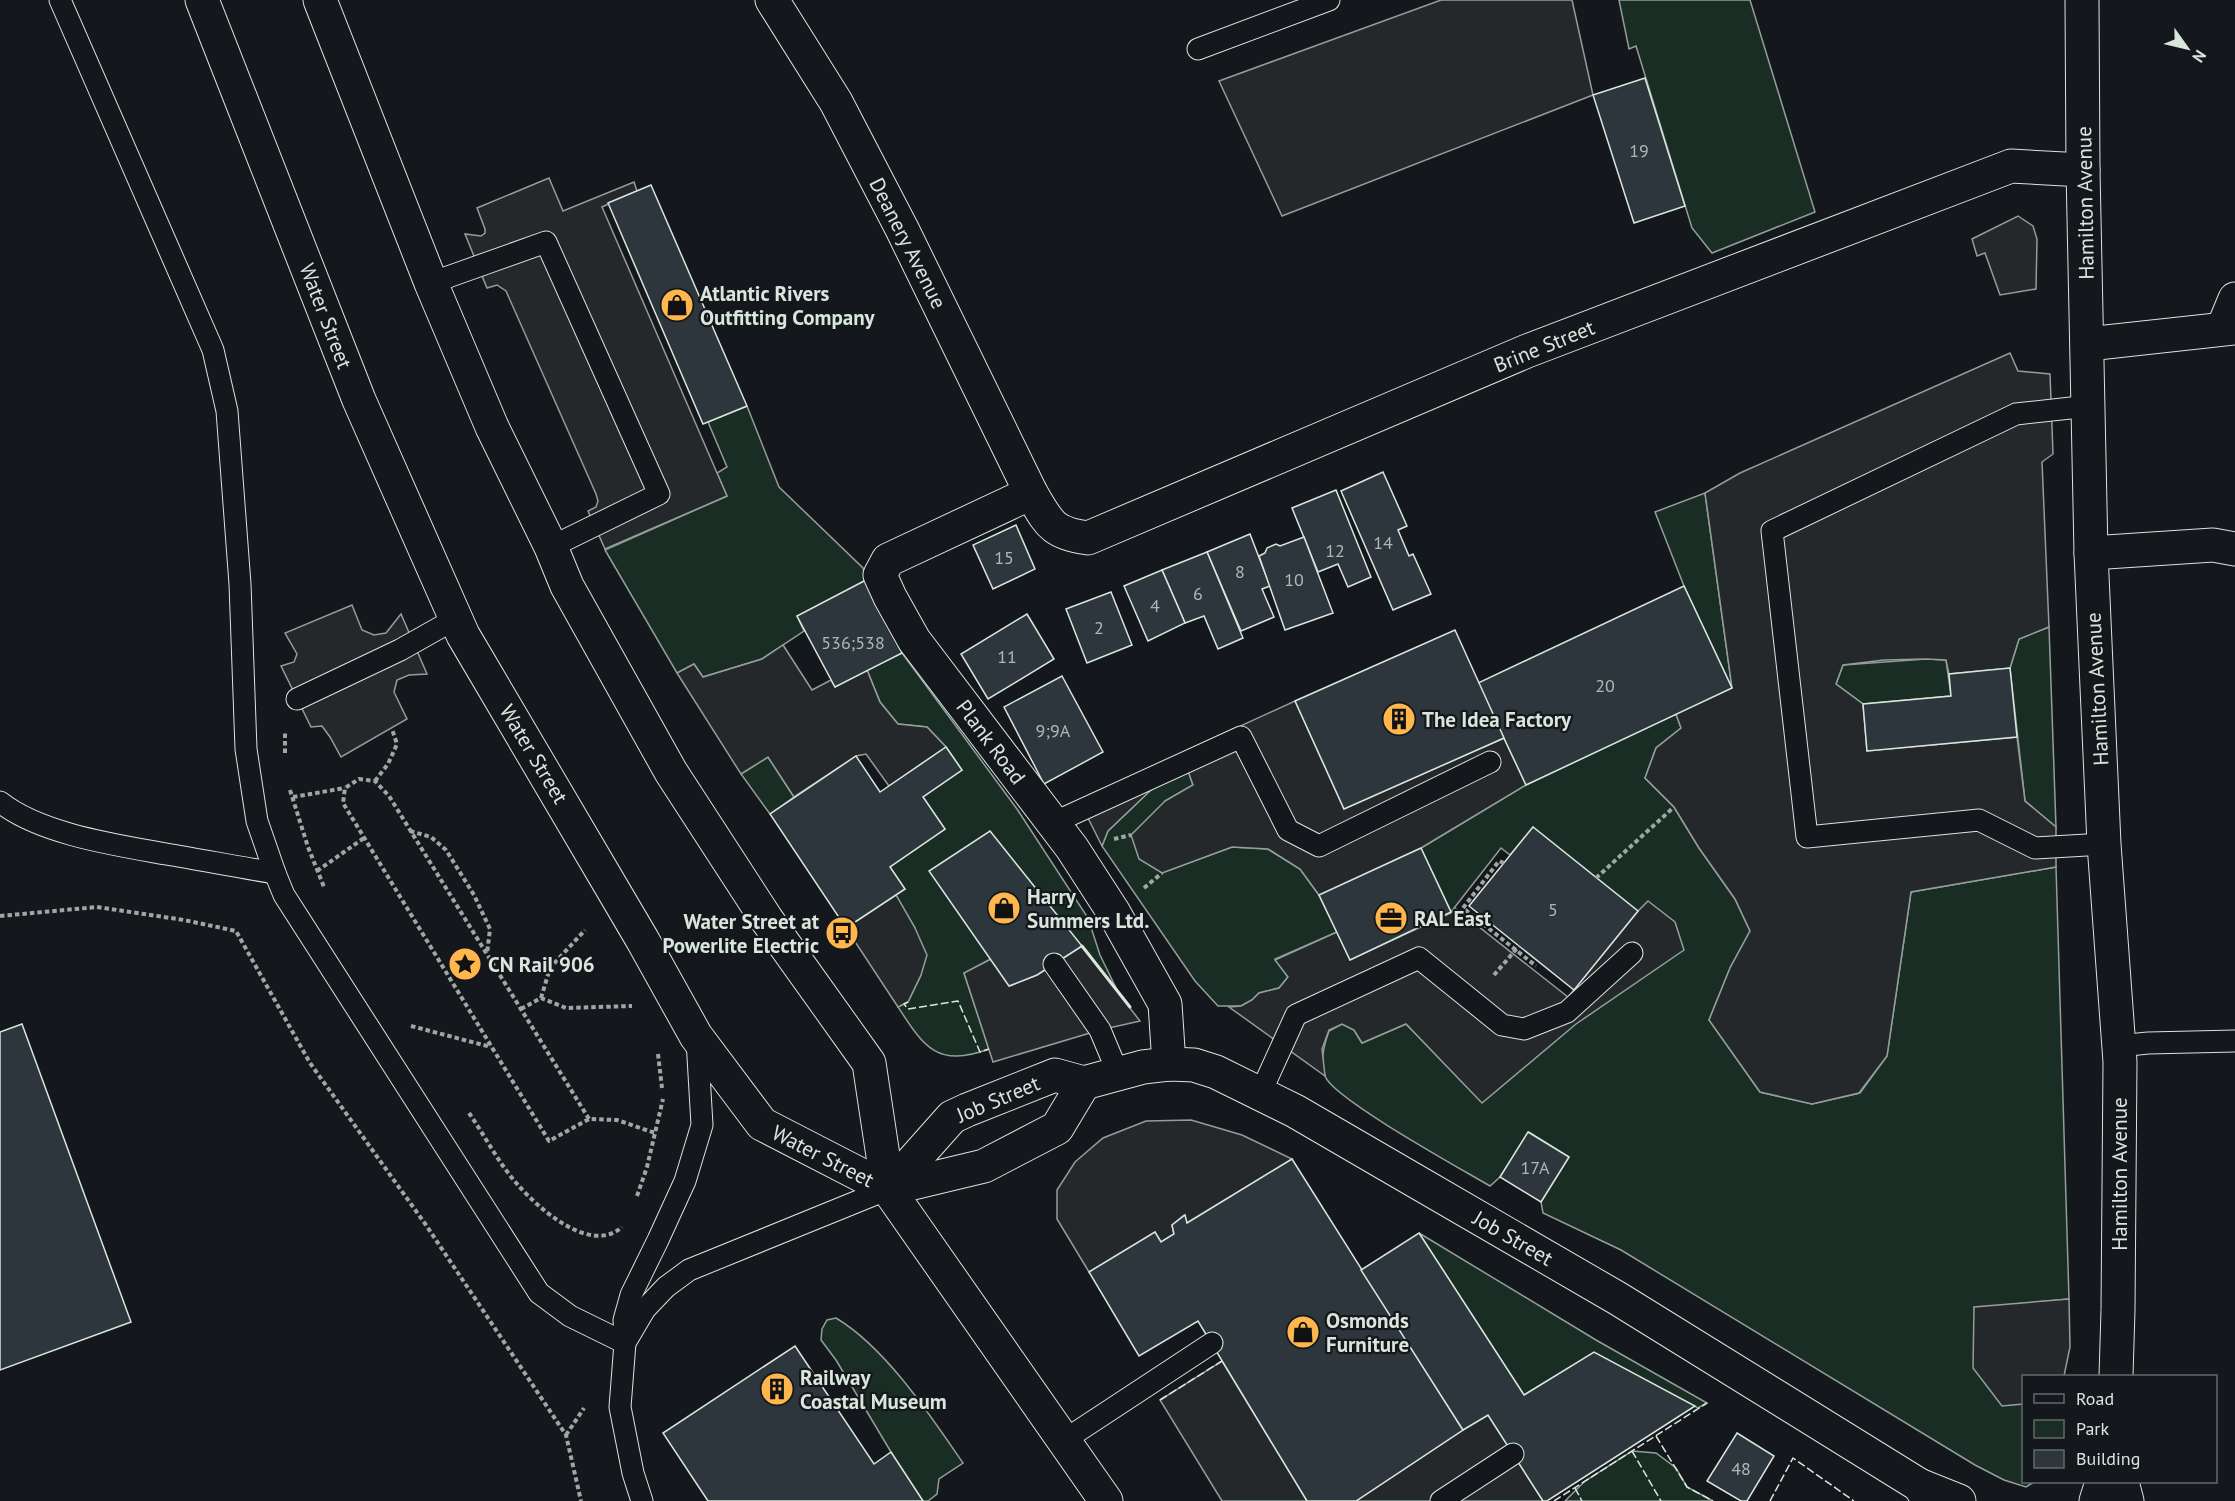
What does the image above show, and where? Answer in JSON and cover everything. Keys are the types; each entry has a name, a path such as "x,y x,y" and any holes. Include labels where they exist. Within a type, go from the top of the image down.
{"street":[{"name":"Water Street","path":"202,0 359,400 454,619 642,939 696,1036 762,1124 888,1189"},
{"name":"Water Street","path":"320,0 431,283 492,428 551,547 567,586 671,772 767,920 869,1063 888,1189"},
{"name":"Deanery Avenue","path":"772,0 842,112 1031,493"},
{"name":"Hamilton Avenue","path":"2082,0 2091,554 2104,844 2119,1046 2116,1375"},
{"name":"Brine Street","path":"1031,493 1049,523 1068,535 1088,538 1527,351 2012,166 2084,170"},
{"path":"2088,344 2231,319"},
{"name":"Plank Road","path":"1031,493 888,560 880,575 914,640 1072,848 1114,913 1165,1004 1169,1064"},
{"path":"2091,554 2213,546 2235,549"},
{"name":"Job Street","path":"888,1189 952,1117 1055,1075 1084,1083 1118,1072 1169,1064 1194,1065 1216,1072 1314,1122 1617,1298 1924,1493 1959,1501"},
{"name":"Job Street","path":"888,1189 984,1166 1057,1128 1084,1083"},
{"path":"888,1189 1106,1501"}],"lane":[{"path":"60,0 213,350 227,411 240,584 246,749 258,821 284,895 539,1293 570,1316 625,1343"},
{"path":"1198,49 1329,0"},
{"path":"431,283 546,242 556,264 658,494 551,547"},
{"path":"2089,406 2016,414 1772,531 1807,837 1979,820 2035,848 2104,844"},
{"path":"297,699 400,650 454,619"},
{"path":"1053,823 1241,737 1288,830 1319,846 1490,762"},
{"path":"0,802 12,812 59,830 123,846 275,873"},
{"path":"1260,1094 1296,1015 1419,958 1502,1025 1524,1029 1567,1012 1632,953"},
{"path":"1054,964 1100,1030 1118,1072"},
{"path":"642,1501 633,1473 620,1407 625,1343 624,1320 631,1295 684,1181 702,1125 696,1036"},
{"path":"2119,1046 2235,1041"},
{"path":"625,1343 645,1309 666,1287 689,1270 888,1189"},
{"path":"1064,1441 1212,1343"},
{"path":"1441,1501 1513,1454"}],"path":[{"path":"285,759 285,715 297,699"},
{"path":"375,781 388,764 397,744 392,729"},
{"path":"292,797 345,788 359,779 375,781 389,796 589,1119"},
{"path":"290,788 317,871 326,891"},
{"path":"345,788 343,802 549,1141 589,1119 617,1120 655,1133"},
{"path":"1596,878 1674,807"},
{"path":"410,831 432,837 446,850 474,895 490,929 487,954"},
{"path":"317,871 364,838"},
{"path":"1504,863 1499,861 1462,908 1517,948 1536,966"},
{"path":"0,916 97,907 184,920 236,932 310,1064 426,1225 566,1435 581,1501"},
{"path":"521,1009 541,998 550,968 585,930"},
{"path":"541,998 566,1008 633,1006"},
{"path":"417,1036 410,1026 491,1047"},
{"path":"633,1206 647,1167 663,1099 658,1053"},
{"path":"464,1106 518,1185 553,1217 576,1231 603,1237 621,1229 625,1221"}],"green space":[{"path":"1619,0 1750,0 1815,212 1712,253 1692,228 1636,46 1629,49"},
{"path":"747,406 779,487 863,568 866,580 797,616 804,631 762,659 703,677 694,664 677,673 605,550 727,496 717,473 727,467 708,422"},
{"path":"1705,493 1732,688 1684,586 1655,512"},
{"path":"2049,627 2056,827 2025,801 2010,668 2019,639"},
{"path":"902,653 1017,809 1088,918 1100,955 1119,994 990,832 991,959 964,973 989,1049 971,1054 944,1055 934,1050 916,1033 898,1007 908,1002 921,975 915,928 896,895 905,889 890,867 945,829 923,797 962,770 946,747 927,727 898,724 880,702 867,670"},
{"path":"1926,659 1946,660 1951,696 1863,704 1836,684 1843,665"},
{"path":"1676,714 1681,728 1656,748 1645,778 1674,807 1699,848 1735,899 1750,931 1730,968 1709,1020 1760,1092 1812,1104 1860,1093 1887,1056 1911,892 2056,867 2069,1299 1974,1308 2002,1405 2022,1404 2022,1483 2032,1483 2026,1487 2004,1480 1975,1465 1621,1250 1543,1213 1541,1202 1569,1157 1529,1132 1500,1177 1490,1186 1373,1116 1333,1086 1325,1076 1323,1053 1329,1031 1342,1024 1354,1030 1362,1043 1406,1024 1482,1102 1575,1024 1638,911 1533,827 1510,855 1501,848 1451,912 1421,848 1526,785"},
{"path":"768,757 794,797 770,814 741,774"},
{"path":"1188,770 1193,785 1165,801 1162,873 1232,847 1268,849 1300,869 1319,895 1337,932 1275,959 1288,977 1279,988 1259,993 1241,1006 1218,1006 1195,981 1102,846 1108,831 1153,788"},
{"path":"1419,1233 1596,1340 1707,1403 1698,1408 1594,1353 1524,1395"},
{"path":"836,1318 854,1331 889,1364 963,1463 939,1479 937,1494 928,1501 923,1501 836,1360 821,1340 822,1329 827,1320"},
{"path":"1632,1451 1656,1453 1676,1468 1687,1487 1713,1501 1565,1501 1585,1481"}],"shaded area":[{"path":"1441,0 1572,0 1593,95 1282,216 1219,81"},
{"path":"549,178 563,211 634,182 637,191 602,207 727,496 605,549 588,511 596,507 598,501 596,494 506,291 497,285 487,288 465,234 481,236 485,233 477,208"},
{"path":"2018,216 2033,226 2037,239 2036,289 2000,295 1985,253 1977,256 1972,239"},
{"path":"2010,353 2018,371 2050,374 2053,454 2042,462 2049,627 2019,639 2010,668 1949,674 1946,660 1884,660 1843,665 1836,684 1863,704 1867,751 2017,737 2025,801 2056,827 2056,867 1911,892 1887,1056 1859,1093 1812,1104 1760,1092 1709,1020 1730,968 1750,931 1735,899 1699,848 1674,807 1645,778 1656,748 1681,728 1676,714 1732,688 1705,493 1740,473"},
{"path":"352,605 362,630 374,635 386,633 401,614 427,674 409,675 397,680 394,692 407,719 341,757 322,726 311,727 281,666 294,662 297,654 285,633"},
{"path":"783,645 812,690 831,680 835,687 867,670 880,702 898,724 927,727 946,747 889,786 866,754 856,756 794,797 768,757 741,774 677,673 694,664 703,677 762,659"},
{"path":"1295,701 1344,809 1504,738 1526,785 1421,848 1319,895 1300,869 1268,849 1232,847 1162,873 1139,859 1131,835 1165,801 1193,785 1188,771 1153,788 1108,831 1102,846 1079,800"},
{"path":"896,895 927,955 921,975 908,1002 898,1007 846,928"},
{"path":"1648,901 1675,922 1684,950 1576,1024 1482,1103 1406,1024 1362,1043 1354,1030 1342,1024 1329,1030 1322,1049 1325,1076 1229,1007 1241,1006 1259,993 1279,988 1288,977 1275,960 1337,932 1350,960 1451,913 1455,908 1568,997"},
{"path":"1082,946 1140,1021 1100,1030 993,1062 964,973 991,959 1010,986 1037,975"},
{"path":"1191,1120 1242,1135 1292,1159 1187,1223 1184,1215 1172,1225 1174,1234 1161,1242 1155,1232 1089,1272 1057,1219 1057,1190 1075,1162 1103,1138 1146,1121"},
{"path":"2069,1299 2070,1347 2064,1375 2022,1375 2022,1404 2002,1406 1973,1368 1974,1307"},
{"path":"1222,1361 1307,1501 1222,1501 1160,1400"},
{"path":"1488,1415 1543,1501 1356,1501 1463,1430"}],"building":[{"path":"1645,78 1685,206 1634,223 1593,95"},
{"name":"Atlantic Rivers Outfitting Company","path":"651,185 747,406 703,424 608,203"},
{"path":"1383,472 1407,526 1398,530 1409,556 1413,554 1431,594 1393,610 1341,491"},
{"path":"1336,490 1371,577 1348,587 1338,564 1318,572 1292,508"},
{"path":"1016,525 1035,569 993,589 973,545"},
{"path":"1250,534 1270,586 1262,589 1274,617 1241,631 1207,552"},
{"path":"1304,537 1333,613 1285,630 1259,556 1265,553 1267,548 1276,544 1280,546"},
{"path":"1207,552 1243,638 1218,649 1204,616 1185,623 1162,570"},
{"path":"1162,570 1185,623 1148,641 1124,586"},
{"path":"866,580 902,653 835,687 797,616"},
{"path":"1684,586 1732,688 1526,785 1478,683"},
{"path":"1111,592 1132,645 1087,663 1066,609"},
{"path":"1027,614 1054,659 988,699 961,654"},
{"name":"The Idea Factory","path":"1455,630 1504,738 1344,809 1295,701"},
{"path":"2010,668 2017,737 1867,751 1863,704 1951,696 1949,674"},
{"path":"1062,676 1103,752 1044,784 1004,707"},
{"path":"946,747 962,770 923,797 945,829 890,867 905,889 846,928 770,814 856,756 880,792"},
{"path":"1533,827 1638,911 1574,990 1469,906"},
{"name":"Harry Summers Ltd.","path":"990,831 1082,946 1037,975 1009,986 929,871"},
{"path":"1421,848 1451,912 1350,960 1319,895"},
{"path":"22,1024 131,1322 0,1370 0,1032"},
{"path":"1528,1132 1569,1157 1541,1202 1500,1177"},
{"name":"Osmonds Furniture","path":"1292,1159 1463,1430 1356,1501 1307,1501 1198,1321 1139,1356 1089,1272 1155,1232 1161,1242 1174,1234 1172,1225 1185,1215 1187,1223"},
{"name":"Osmonds Furniture","path":"1419,1233 1524,1395 1594,1352 1695,1406 1547,1501 1543,1501 1488,1415 1463,1430 1361,1270"},
{"name":"Railway Coastal Museum","path":"795,1346 874,1464 891,1452 923,1501 708,1501 663,1433"},
{"path":"1737,1433 1774,1456 1747,1501 1741,1501 1707,1481"}],"fence":[{"path":"908,1002 904,1004 908,1009 958,1001 980,1052 989,1049"},
{"path":"1160,1400 1222,1361"},
{"path":"1554,1501 1707,1403"},
{"path":"1656,1436 1687,1487 1713,1501"},
{"path":"1632,1451 1661,1501"},
{"path":"1770,1501 1793,1458 1854,1501"},
{"path":"1575,1488 1582,1501"}],"wall":[{"path":"1082,946 1130,1007"}],"place":[{"name":"Atlantic Rivers Outfitting Company","path":"677,305"},
{"name":"The Idea Factory","path":"1399,719"},
{"name":"Harry Summers Ltd.","path":"1004,908"},
{"name":"RAL East","path":"1391,918"},
{"name":"Water Street at Powerlite Electric","path":"842,933"},
{"name":"CN Rail 906","path":"465,964"},
{"name":"Osmonds Furniture","path":"1303,1332"},
{"name":"Railway Coastal Museum","path":"777,1389"}]}
